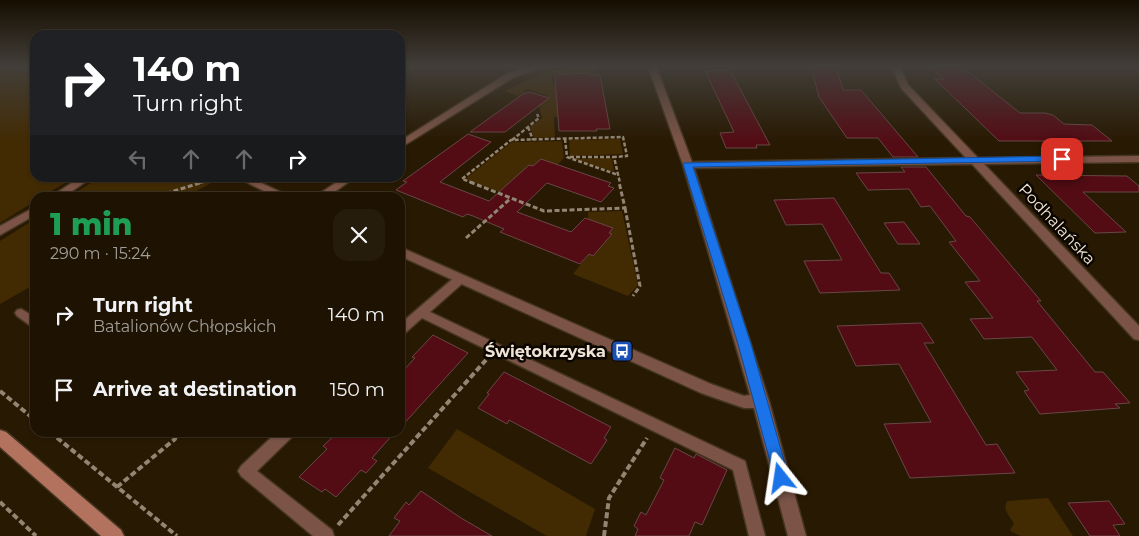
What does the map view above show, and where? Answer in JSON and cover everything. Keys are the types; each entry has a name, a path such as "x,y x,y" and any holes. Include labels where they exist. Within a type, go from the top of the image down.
{"main road":[{"path":"0,437 115,536"}],"street":[{"path":"405,142 486,91"},
{"path":"661,91 688,164 761,401 796,536"},
{"name":"Podhalańska","path":"909,91 1139,335"},
{"path":"688,164 1139,159"},
{"path":"64,192 80,182"},
{"path":"254,182 275,192"},
{"path":"327,192 343,182"},
{"path":"0,232 30,213"},
{"path":"405,254 706,389 744,402 761,401"}],"lane":[{"path":"405,326 460,279"},
{"path":"420,312 740,466 757,536"},
{"path":"21,313 30,320"},
{"path":"283,437 246,471 330,532"}],"path":[{"path":"538,114 539,118 462,179 510,199 544,210 625,208"},
{"path":"528,127 532,140"},
{"path":"512,140 623,137 627,156 567,157"},
{"path":"565,139 567,157"},
{"path":"567,157 618,175"},
{"path":"614,157 640,286 633,296"},
{"path":"171,192 202,182"},
{"path":"466,238 510,199"},
{"path":"330,532 496,349"},
{"path":"0,391 30,416"},
{"path":"604,536 609,498 656,425"},
{"path":"56,437 177,536"},
{"path":"117,488 176,437"},
{"path":"0,502 36,536"}],"shaded area":[{"path":"0,91 30,91 30,182 67,182 50,192 30,192 30,204 0,223"},
{"path":"504,91 524,91 518,96"},
{"path":"533,91 575,91 580,116 554,117 555,137 534,138 530,127 542,118 539,106 548,96"},
{"path":"620,139 623,154 570,156 569,140"},
{"path":"562,141 564,158 557,165 500,192 465,179 512,142"},
{"path":"612,158 614,172 574,159"},
{"path":"92,182 211,183 195,192 76,192"},
{"path":"622,211 638,285 628,296 573,274 589,254 594,255 612,234 609,233 612,228 588,219 588,212"},
{"path":"30,222 30,287 0,304 0,241"},
{"path":"457,429 595,509 586,536 547,536 428,468"},
{"path":"1048,498 1073,536 1021,536 1010,530 1014,524 1005,508 1007,501"}],"building":[{"path":"556,91 603,91 610,129 559,131"},
{"path":"715,91 741,91 770,145 756,145 757,148 726,148 720,133 734,132"},
{"path":"817,91 862,91 918,157 893,157 878,138 847,138 819,97"},
{"path":"947,91 992,91 1020,113 1045,113 1053,115 1064,124 1092,125 1112,141 999,141"},
{"path":"529,92 549,98 505,132 470,132 523,94"},
{"path":"468,134 491,142 440,182 489,201 529,165 533,166 541,159 611,183 608,186 614,188 601,202 547,183 517,212 571,232 585,218 613,228 609,233 612,234 593,256 589,254 580,264 500,232 504,229 473,216 467,214 463,217 405,192 396,190 407,182 405,180"},
{"path":"901,167 926,167 966,216 970,217 1041,301 1037,301 1095,372 1103,372 1130,403 1115,404 1120,408 1040,414 1024,391 1029,390 1016,372 1057,370 1032,337 984,339 970,319 993,318 965,282 980,281 949,242 956,241 930,206 921,207 909,189 868,190 856,173 905,172"},
{"path":"1036,175 1127,176 1139,186 1139,192 1083,192 1126,232 1095,233"},
{"path":"834,198 881,273 889,273 900,290 820,293 804,261 842,260 822,224 786,225 774,200"},
{"path":"904,222 920,244 898,244 884,223"},
{"path":"921,323 934,343 924,343 986,445 997,444 1015,473 910,478 884,424 931,422 899,364 856,366 837,326"},
{"path":"433,335 468,353 405,422 405,369 415,358 412,357"},
{"path":"504,372 611,427 604,438 607,440 591,464 509,420 507,424 478,408"},
{"path":"333,437 391,437 372,458 377,461 366,473 361,470 336,497 325,489 322,492 299,477 327,449 323,446"},
{"path":"675,448 694,458 696,454 727,470 702,525 695,522 689,536 635,536 638,529 634,526 641,512 646,515 664,480 660,478"},
{"path":"421,491 492,536 389,536 400,521 394,518 406,502 409,505"},
{"path":"1109,501 1125,524 1113,525 1120,536 1090,536 1068,503"}],"place":[{"name":"Świętokrzyska","path":"622,351"}],"route":[{"path":"781,478 761,401 688,164 1062,159"}]}
